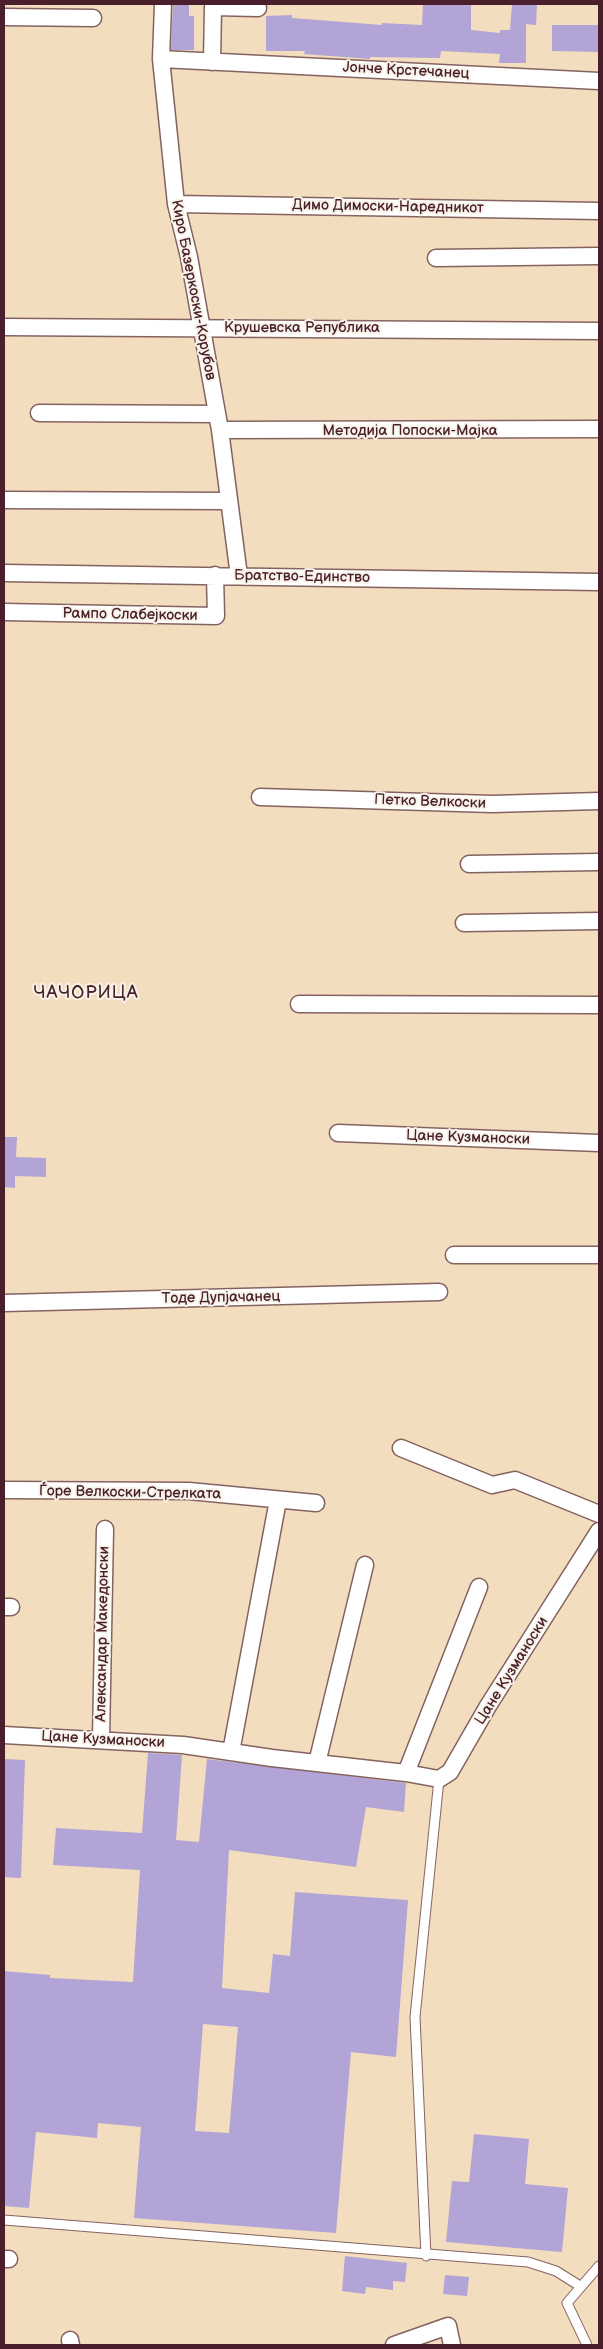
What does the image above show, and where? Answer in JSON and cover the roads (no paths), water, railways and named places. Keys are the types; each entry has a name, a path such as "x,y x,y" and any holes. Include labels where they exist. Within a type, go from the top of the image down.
{"street":[{"name":"Киро Базеркоски-Корубов","path":"163,4 161,59 176,204 189,257 200,328 219,422 238,576"},
{"path":"212,62 213,7 258,8"},
{"path":"4,17 93,18"},
{"name":"Јонче Крстечанец","path":"161,59 599,81"},
{"name":"Димо Димоски-Наредникот","path":"176,204 599,211"},
{"path":"436,258 599,256"},
{"name":"Крушевска Република","path":"4,327 599,331"},
{"name":"Методија Попоски-Мајка","path":"40,413 219,422 599,429"},
{"path":"4,500 228,502"},
{"name":"Братство-Единство","path":"4,573 599,582"},
{"name":"Рампо Слабејкоски","path":"4,612 216,616 215,576"},
{"name":"Петко Велкоски","path":"260,797 492,804 599,801"},
{"path":"469,864 599,862"},
{"path":"464,923 599,921"},
{"path":"300,1004 599,1005"},
{"name":"Цане Кузманоски","path":"338,1133 599,1143"},
{"path":"454,1255 599,1255"},
{"name":"Тоде Дупјачанец","path":"4,1303 439,1292"},
{"path":"401,1448 492,1485 516,1480 599,1514"},
{"name":"Ѓоре Велкоски-Стрелката","path":"4,1490 189,1491 316,1502"},
{"path":"232,1752 278,1500"},
{"name":"Александар Македонски","path":"101,1739 105,1529"},
{"name":"Цане Кузманоски","path":"4,1735 183,1745 406,1773 438,1779 450,1772 488,1706 599,1531"},
{"path":"317,1763 365,1565"},
{"path":"406,1773 479,1587"},
{"path":"394,2345 448,2326 452,2345"}],"lane":[{"path":"426,2256 416,2017 438,1779"},
{"path":"4,2220 426,2256 528,2262 556,2271 580,2286"},
{"path":"587,2345 567,2303 599,2266"}],"district":[{"name":"ЧАЧОРИЦА","path":"86,993"}]}
